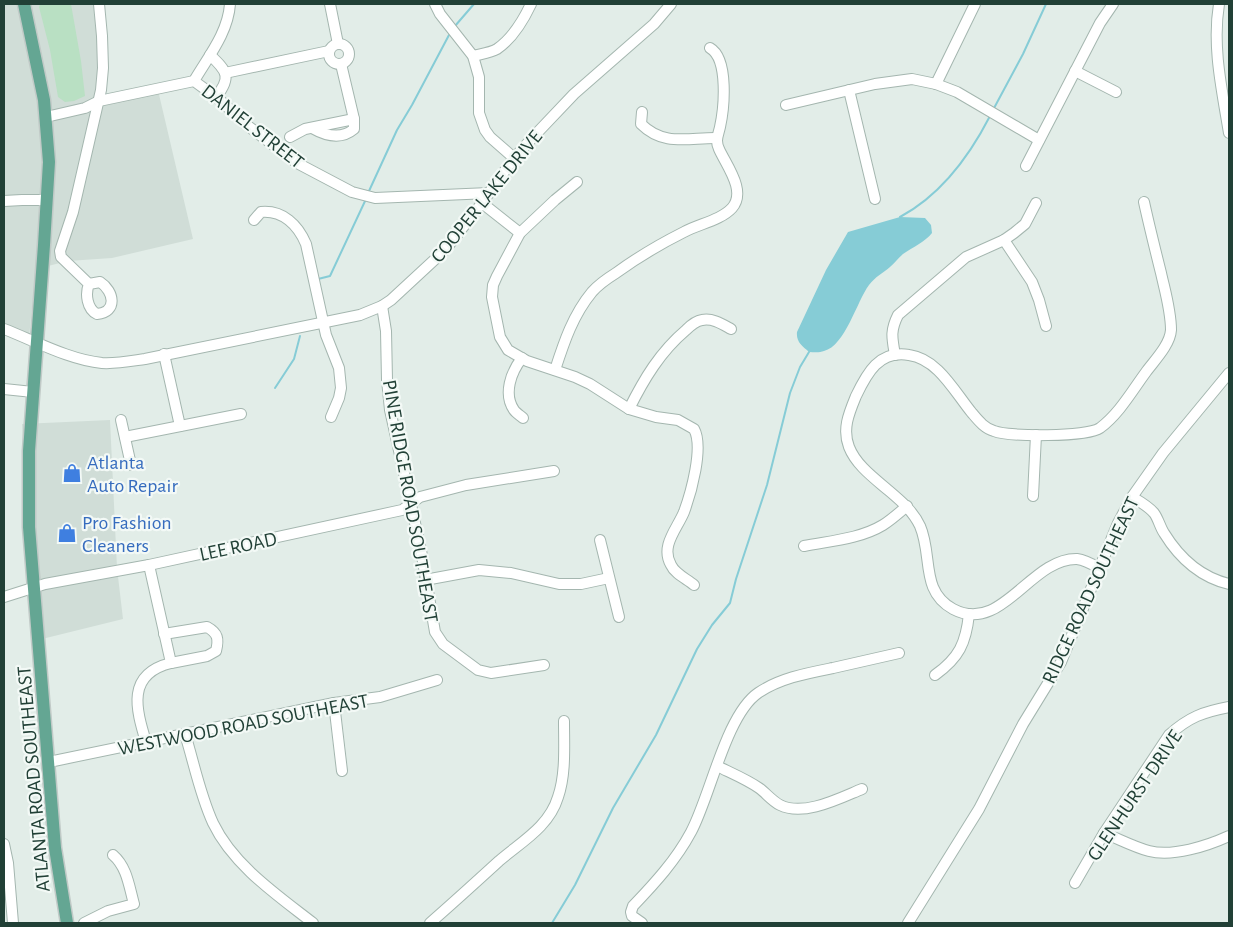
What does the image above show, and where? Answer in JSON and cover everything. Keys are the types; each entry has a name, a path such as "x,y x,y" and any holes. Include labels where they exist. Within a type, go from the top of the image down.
{"main road":[{"name":"ATLANTA ROAD SOUTHEAST","path":"24,4 40,75 46,117 49,162 28,491 34,588 56,848 66,923"}],"street":[{"path":"89,284 61,257 60,251 73,212 99,101 103,68 99,4"},
{"path":"194,81 221,37 230,4"},
{"path":"330,4 338,44"},
{"path":"435,4 454,34 473,56 479,77 478,104 481,121 490,137 514,158"},
{"path":"473,56 495,50 512,36 531,4"},
{"name":"COOPER LAKE DRIVE","path":"4,329 71,356 104,363 130,361 323,323 360,315 382,306 398,295 443,253 514,158 574,94 654,24 671,4"},
{"path":"936,84 975,4"},
{"path":"1026,166 1100,23 1113,4"},
{"path":"1219,4 1216,22 1219,78 1226,97 1229,132"},
{"path":"338,44 345,45 349,53 348,59 341,64 334,63 329,55 332,46 338,44"},
{"path":"555,370 571,325 594,290 633,260 662,242 726,213 736,201 737,190 735,181 718,147 716,138 720,128 724,93 719,59 715,51 710,48"},
{"path":"210,55 226,76 224,87 216,97"},
{"path":"226,76 329,55"},
{"path":"290,137 312,128 354,119 341,64"},
{"path":"1075,71 1116,92"},
{"path":"786,105 875,84 912,79 936,84 957,92 1039,140"},
{"name":"DANIEL STREET","path":"46,117 85,108 99,101 194,81 296,163 352,192 375,198 489,192"},
{"path":"849,90 875,198"},
{"path":"642,112 641,124 649,132 659,137 677,139 716,138"},
{"path":"577,182 520,233 497,276 493,285 492,297 500,337 508,350 522,358 590,384 628,409 656,417 678,420 690,425 696,433 697,454 684,511 668,541 667,552 670,565 678,574 694,585"},
{"path":"4,202 47,200"},
{"path":"1100,568 1077,559 1058,562 1042,572 1003,603 990,610 979,614 969,614 950,607 936,595 931,587 924,537 917,520 908,506 867,471 854,457 850,449 846,430 849,411 865,376 878,362 895,355 906,354 920,357 936,367 985,427 1002,434 1036,435 1083,433 1098,430 1121,407 1171,334 1166,297 1144,202"},
{"path":"482,203 520,233"},
{"path":"895,355 892,327 898,316 966,257 1004,240 1025,224 1036,203"},
{"path":"254,220 261,212 269,211 281,215 294,223 301,231 306,244 323,323 339,368 339,398 330,417"},
{"path":"1004,240 1032,282 1046,326"},
{"name":"PINE RIDGE ROAD SOUTHEAST","path":"382,306 386,331 390,410 435,632 443,644 478,670 491,673 544,665"},
{"path":"628,409 644,379 656,362 681,334 694,323 701,320 713,321 731,329"},
{"path":"164,354 180,426"},
{"path":"522,358 512,375 509,395 514,411 524,418"},
{"name":"RIDGE ROAD SOUTHEAST","path":"908,923 974,816 1023,724 1061,662 1118,523 1132,497 1163,453 1229,374"},
{"path":"4,389 33,392"},
{"path":"125,437 241,414"},
{"path":"121,420 131,465"},
{"path":"1033,496 1036,435"},
{"name":"LEE ROAD","path":"4,597 45,584 149,565 402,510 420,497 466,485 554,471"},
{"path":"1132,497 1154,513 1180,556 1192,568 1213,580 1229,584"},
{"path":"804,546 855,536 872,530 883,525 908,506"},
{"path":"600,540 619,617"},
{"path":"149,565 171,663"},
{"path":"425,580 479,570 511,573 559,584 581,584 609,578"},
{"path":"935,675 956,657 964,643 969,614"},
{"path":"146,742 137,698 140,684 155,668 207,656 216,651 218,640 215,631 207,627 164,634"},
{"path":"642,923 632,916 633,906 663,874 692,831 734,725 743,709 756,694 776,683 802,675 900,652"},
{"name":"WESTWOOD ROAD SOUTHEAST","path":"49,762 334,702 380,697 437,680"},
{"path":"334,702 342,771"},
{"name":"GLENHURST DRIVE","path":"1075,883 1104,833 1169,735 1195,716 1229,708"},
{"path":"430,923 500,860 540,828 551,814 558,798 562,777 564,721"},
{"path":"185,734 203,797 213,823 229,848 256,876 313,923"},
{"path":"717,766 760,789 782,806 792,808 808,808 826,804 862,789"},
{"path":"1104,833 1150,851 1169,852 1195,848 1229,836"},
{"path":"4,844 8,863 13,923"},
{"path":"84,923 108,910 134,904 124,869 113,855"}],"shaded area":[{"path":"4,4 96,4 103,56 96,96 157,86 193,239 112,258 68,261 36,269 29,337 4,328"},
{"path":"110,420 117,568 123,619 42,639 25,504 22,424"}],"green space":[{"path":"40,4 71,4 85,96 74,101 65,102 58,97 50,50 39,7"}],"water":[{"path":"900,217 925,218 931,225 932,233 903,254 871,282 838,341 822,352 809,352 799,341 797,332 826,270 848,232"}],"waterway":[{"path":"455,26 474,4"},
{"path":"993,110 1023,54 1046,4"},
{"path":"369,191 397,130 449,35"},
{"path":"900,217 928,198 952,174 973,146 990,116"},
{"path":"318,279 330,276 366,199"},
{"path":"275,388 294,359 300,336"},
{"path":"552,923 575,885 613,808 656,735 697,649 712,625 730,603 767,485 790,393 800,367 809,352"}],"place":[{"name":"Atlanta Auto Repair","path":"72,473"},
{"name":"Pro Fashion Cleaners","path":"67,533"}]}
